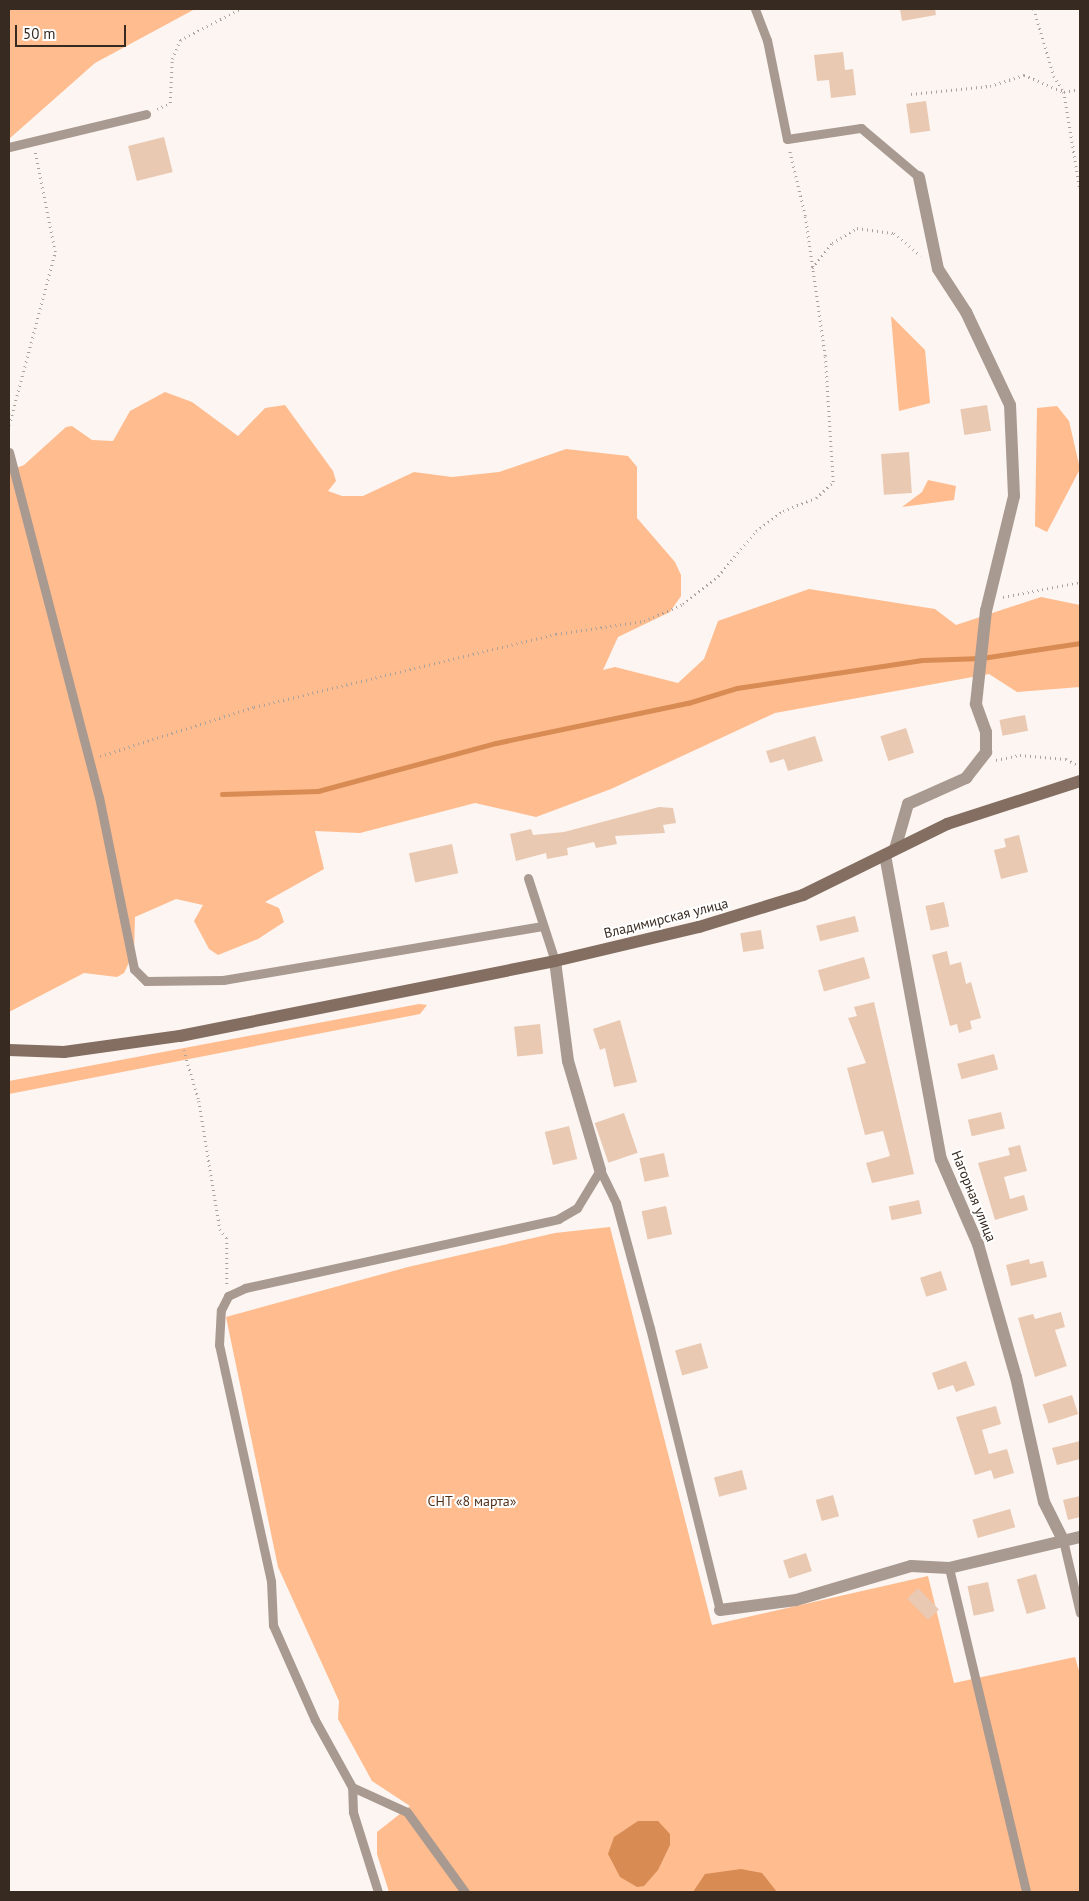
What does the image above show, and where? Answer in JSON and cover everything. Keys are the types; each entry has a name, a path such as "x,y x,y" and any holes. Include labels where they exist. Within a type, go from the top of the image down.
{"street":[{"path":"890,852 908,804 966,778 980,764 986,732 976,704 986,611 1014,496 1010,405 966,312 938,269 919,177"},
{"name":"Владимирская улица","path":"9,1050 64,1052 180,1036 555,961 699,927 803,895 947,824 1080,781"},
{"name":"Нагорная улица","path":"890,852 941,1159 978,1244 1016,1377 1044,1502 1063,1540"},
{"path":"555,961 568,1061 600,1170"},
{"path":"720,1610 796,1600 911,1566 949,1568 1080,1537"}],"lane":[{"path":"755,9 767,40 787,139 861,128 919,177"},
{"path":"9,147 32,139 146,114"},
{"path":"9,452 89,759 134,969 146,981 223,980 542,926"},
{"path":"528,878 542,926 555,961"},
{"path":"378,1892 353,1812 352,1787 315,1720 273,1625 271,1581 219,1345 221,1310 228,1296 245,1288 558,1219 577,1208 600,1170"},
{"path":"600,1170 616,1203 650,1328 720,1610"},
{"path":"1063,1540 1080,1613"},
{"path":"949,1568 1026,1892"},
{"path":"352,1787 407,1812 464,1892"}],"path":[{"path":"146,114 170,103 172,59 180,40 240,9"},
{"path":"1034,9 1054,76 1064,92 1080,190"},
{"path":"911,94 990,86 1024,75 1064,92 1080,89"},
{"path":"9,425 55,252 32,139"},
{"path":"89,759 254,708 556,634 644,621 683,604 718,576 756,531 783,511 816,498 834,482 825,356 812,268 787,139"},
{"path":"812,268 832,243 857,228 894,233 938,269"},
{"path":"986,611 1009,593 1080,582"},
{"path":"980,764 1020,755 1066,759 1080,766"},
{"path":"180,1036 199,1100 220,1229 228,1238 228,1296"}],"green space":[{"path":"9,9 195,9 95,63 9,139"},
{"path":"891,316 925,350 930,403 899,411"},
{"path":"165,392 192,402 238,436 265,408 285,405 333,471 336,481 328,491 342,496 363,496 414,472 452,477 499,472 566,449 628,456 637,467 637,518 675,562 681,575 681,596 670,612 618,637 603,670 615,667 678,683 704,659 718,621 809,589 935,609 956,625 1041,597 1080,605 1080,687 1017,692 989,674 775,713 611,789 536,817 475,803 360,833 315,831 324,869 265,902 279,908 284,922 258,939 218,955 209,949 194,921 203,905 176,899 135,917 134,952 124,973 117,977 84,973 9,1012 9,471 24,465 66,427 72,426 92,440 113,441 130,411"},
{"path":"1057,406 1069,421 1080,469 1047,532 1035,526 1037,408"},
{"path":"928,480 956,486 954,500 902,507 922,492"},
{"path":"419,1004 427,1005 420,1014 9,1094 9,1081"},
{"name":"СНТ «8 марта»","path":"610,1227 712,1625 928,1576 954,1683 1075,1657 1080,1674 1080,1892 389,1892 377,1854 377,1832 410,1806 372,1781 338,1719 339,1701 278,1567 226,1317 408,1267 555,1233"}],"shaded area":[{"path":"638,1821 658,1821 670,1834 670,1845 658,1870 644,1886 637,1887 620,1877 608,1854 614,1837"},
{"path":"741,1869 762,1873 777,1892 693,1892 705,1874"}],"building":[{"path":"900,9 935,9 936,15 902,21"},
{"path":"843,52 845,70 853,69 856,95 831,98 829,80 817,81 814,55"},
{"path":"926,101 930,131 910,133 906,104"},
{"path":"164,137 173,172 137,181 128,146"},
{"path":"987,405 991,431 964,435 960,409"},
{"path":"909,452 912,493 884,495 881,454"},
{"path":"1025,715 1028,731 1003,736 999,720"},
{"path":"906,728 914,753 888,761 880,736"},
{"path":"815,736 823,761 788,771 784,759 770,763 766,751"},
{"path":"659,807 673,808 676,823 663,825 665,833 615,836 617,844 596,848 594,842 567,848 568,855 547,859 546,853 516,861 510,834 531,829 533,835 564,832"},
{"path":"1019,835 1028,872 1001,879 994,850 1006,847 1004,839"},
{"path":"452,844 458,873 415,882 409,853"},
{"path":"944,902 949,926 931,930 925,906"},
{"path":"855,916 859,932 820,941 816,926"},
{"path":"761,930 764,949 743,952 740,933"},
{"path":"947,951 950,965 961,962 966,984 971,982 981,1018 970,1021 972,1029 959,1033 957,1024 950,1026 932,955"},
{"path":"864,957 870,978 824,991 818,970"},
{"path":"874,1002 914,1174 872,1183 866,1163 890,1156 883,1131 865,1135 847,1068 866,1063 848,1018 857,1016 854,1007"},
{"path":"620,1020 637,1082 614,1087 605,1048 600,1050 593,1029"},
{"path":"540,1024 543,1054 517,1057 514,1027"},
{"path":"994,1054 998,1069 961,1079 957,1064"},
{"path":"1001,1112 1005,1129 972,1136 968,1120"},
{"path":"624,1113 638,1153 608,1163 595,1123"},
{"path":"569,1126 577,1159 553,1165 545,1132"},
{"path":"1020,1145 1027,1171 1004,1177 1010,1199 1024,1195 1028,1210 995,1220 978,1163 1010,1155 1008,1148"},
{"path":"664,1153 669,1176 645,1182 640,1158"},
{"path":"919,1200 922,1214 892,1220 889,1206"},
{"path":"666,1206 672,1234 648,1240 642,1211"},
{"path":"1029,1259 1030,1264 1043,1261 1047,1277 1011,1286 1006,1265"},
{"path":"941,1271 947,1290 926,1297 920,1278"},
{"path":"1061,1312 1065,1327 1055,1330 1067,1366 1035,1377 1018,1318 1033,1314 1035,1319"},
{"path":"701,1343 708,1368 682,1375 675,1350"},
{"path":"966,1361 975,1385 956,1392 953,1385 938,1390 932,1373"},
{"path":"1072,1395 1078,1414 1049,1424 1043,1405"},
{"path":"996,1406 1001,1424 982,1430 989,1454 1007,1449 1014,1473 994,1479 991,1470 975,1475 956,1417"},
{"path":"1080,1441 1080,1459 1057,1465 1052,1448"},
{"path":"742,1470 747,1489 719,1497 714,1478"},
{"path":"833,1495 839,1516 822,1521 816,1500"},
{"path":"1080,1496 1080,1517 1068,1520 1063,1500"},
{"path":"1010,1509 1015,1527 978,1538 973,1520"},
{"path":"806,1553 812,1571 789,1578 783,1560"},
{"path":"1036,1574 1046,1609 1027,1614 1017,1580"},
{"path":"988,1582 994,1611 974,1616 967,1586"},
{"path":"918,1588 939,1610 928,1620 907,1598"}],"waterway":[{"path":"222,794 318,791 496,743 688,703 737,688 922,660 982,658 1080,643"}]}
